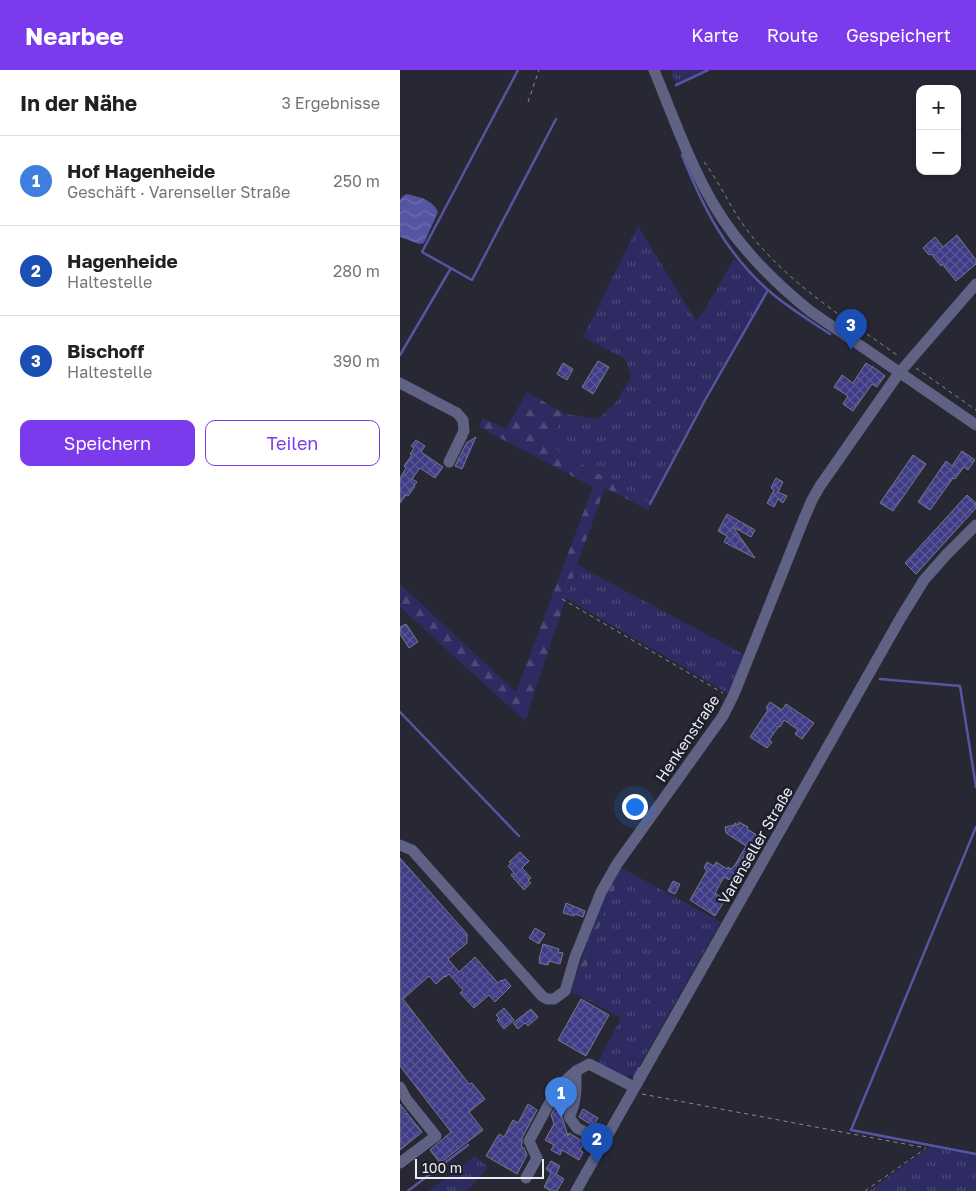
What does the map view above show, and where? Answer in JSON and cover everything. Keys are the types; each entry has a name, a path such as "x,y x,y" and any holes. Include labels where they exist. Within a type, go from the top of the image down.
{"street":[{"path":"654,70 696,169 716,209 736,237 770,276 810,311 899,373 974,421"},
{"path":"736,237 746,230"},
{"name":"Henkenstraße","path":"400,845 412,850 542,996 547,999 554,999 560,996 565,990 575,958 601,892 617,864 723,716 732,699 812,500 820,486 899,373 976,284"},
{"path":"400,383 457,412 463,420 464,431 449,462"},
{"name":"Varenseller Straße","path":"576,1191 900,619 924,580 976,525"},
{"path":"526,1178 537,1158 529,1141 558,1087 576,1072 589,1064 633,1090"},
{"path":"576,1072 574,1106 569,1117 576,1128 589,1134"},
{"path":"400,1087 436,1136 400,1163"}],"path":[{"path":"528,102 539,70"},
{"path":"705,164 710,169 746,230 795,282 976,410"},
{"path":"562,599 732,699"},
{"path":"633,1090 926,1148 865,1191"}],"green space":[{"path":"670,70 704,70 676,83"},
{"path":"638,226 696,321 705,310 734,258 767,291 703,400 649,503 546,444 565,414 599,419 617,401 631,376 626,359 583,337"},
{"path":"527,392 565,414 546,444 652,504 648,510 605,488 525,721 400,607 400,584 516,692 593,487 479,427 483,418 506,429"},
{"path":"577,565 745,655 729,694 566,598"},
{"path":"620,867 625,870 606,905 578,995 570,993 600,904"},
{"path":"625,870 721,922 635,1073 624,1077 598,1062 621,1018 578,995 606,905"},
{"path":"930,1147 976,1155 976,1191 869,1191"},
{"path":"475,1156 488,1167 467,1191 428,1191"}],"water":[{"path":"406,194 429,201 438,212 424,243 419,244 400,237 400,200"}],"building":[{"path":"957,235 976,260 976,264 956,281 942,264 941,266 923,248 935,237 943,247"},
{"path":"598,361 609,367 593,394 582,387"},
{"path":"563,363 573,369 567,380 557,374"},
{"path":"866,363 885,376 877,387 872,384 853,411 843,404 848,396 834,387 842,375 853,383"},
{"path":"476,437 462,469 455,466 467,442"},
{"path":"416,440 425,446 421,452 443,467 435,478 420,468 412,479 417,482 415,486 400,503 400,478 406,468 404,466 412,455 410,454 414,448 411,446"},
{"path":"962,451 975,460 968,470 964,467 955,479 953,478 930,510 918,502 946,461 952,466"},
{"path":"913,455 926,464 893,511 880,503"},
{"path":"776,478 783,482 778,492 787,496 783,503 778,499 774,507 767,503 774,490 771,488"},
{"path":"967,495 976,503 976,508 916,574 905,563"},
{"path":"727,514 755,530 751,537 733,527 755,558 724,542 727,536 718,531"},
{"path":"406,624 418,642 409,648 400,634 400,627"},
{"path":"770,702 782,710 786,704 814,723 802,739 795,734 798,730 784,720 769,740 772,742 767,748 750,737 768,710 766,708"},
{"path":"739,822 760,837 733,882 724,877 715,893 725,900 715,916 690,900 707,870 704,868 707,862 714,866 716,862 727,869 728,867 731,869 735,865 746,846 726,833 725,827 735,823 738,825"},
{"path":"520,852 529,861 522,868 531,878 528,880 531,883 524,890 511,875 514,873 508,866 511,864 509,862"},
{"path":"400,858 467,934 467,943 448,959 459,972 475,957 498,983 505,979 511,986 495,1002 489,995 474,1008 460,993 463,990 449,974 436,984 429,976 403,999 469,1084 472,1083 485,1099 469,1112 483,1130 440,1163 430,1150 451,1132 400,1066"},
{"path":"673,881 680,884 675,894 668,891"},
{"path":"566,903 585,911 583,917 563,913"},
{"path":"535,928 545,934 539,944 529,938"},
{"path":"543,944 559,949 558,952 563,953 560,964 549,961 548,965 539,963"},
{"path":"581,999 609,1015 586,1056 558,1040"},
{"path":"504,1008 514,1020 504,1029 497,1020 499,1018 496,1015"},
{"path":"531,1009 538,1017 528,1026 525,1023 518,1029 513,1023"},
{"path":"561,1097 567,1100 562,1117 568,1136 569,1133 584,1142 580,1150 583,1152 579,1160 562,1150 560,1155 551,1150 554,1145 545,1140 554,1124 551,1115"},
{"path":"400,1104 422,1132 400,1150"},
{"path":"528,1104 537,1110 522,1138 521,1146 527,1155 517,1174 486,1156 499,1134 504,1137 513,1120 518,1123"},
{"path":"583,1109 598,1118 593,1126 579,1117"},
{"path":"551,1161 560,1166 556,1174 564,1179 557,1191 551,1191 544,1187 551,1173 546,1169"}],"waterway":[{"path":"518,70 422,252 472,280 556,119"},
{"path":"676,85 708,70"},
{"path":"682,155 707,211 739,260 775,296 830,334"},
{"path":"400,355 451,268"},
{"path":"650,504 705,400 768,290"},
{"path":"880,679 960,686 976,787"},
{"path":"400,712 519,836"},
{"path":"976,827 851,1130 976,1154"},
{"path":"634,1077 639,1068"},
{"path":"408,1191 468,1145"}],"place":[{"name":"Bischoff","path":"851,350"},
{"name":"Hof Hagenheide","path":"561,1118"},
{"name":"Hagenheide","path":"597,1164"}]}
